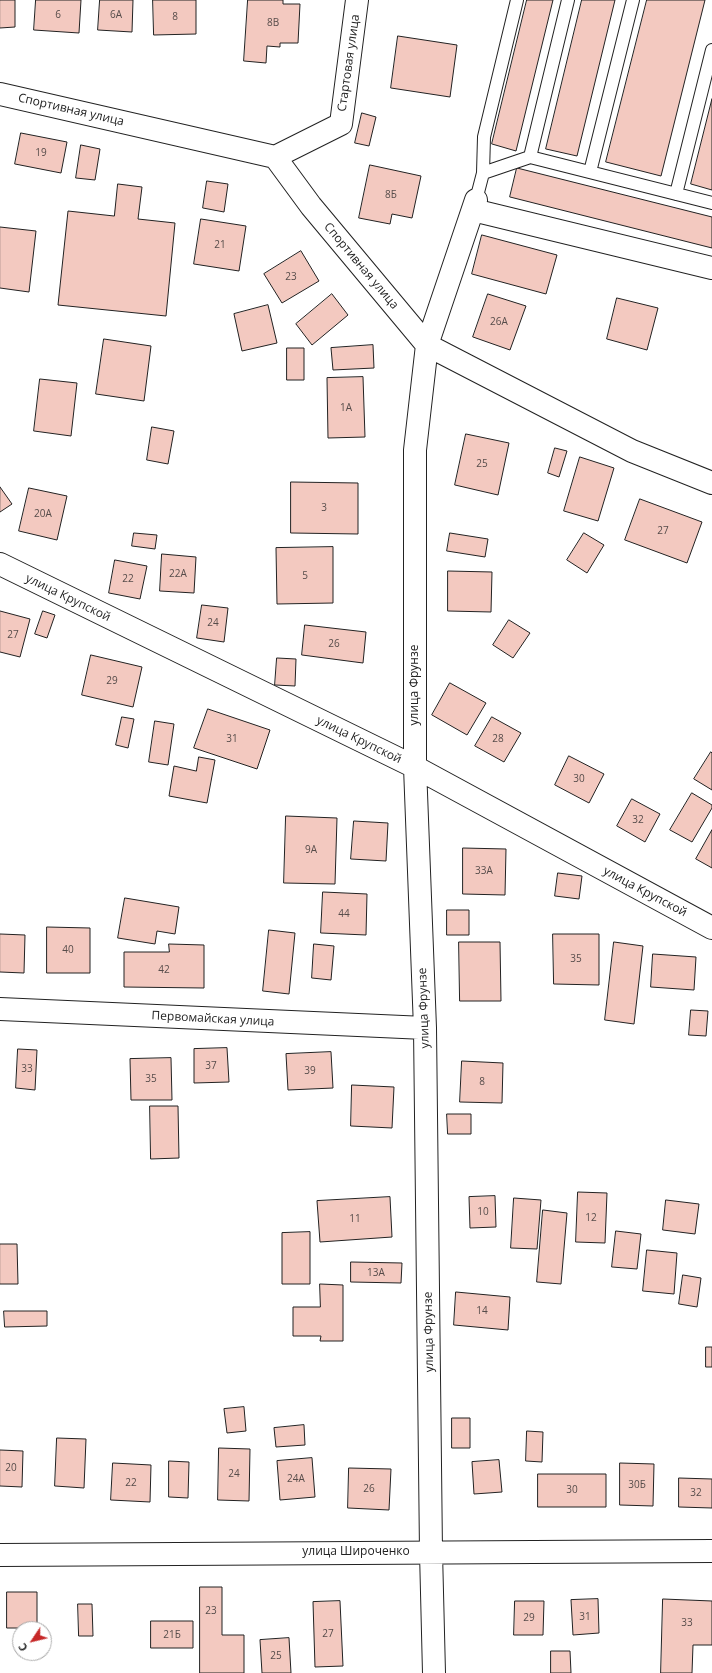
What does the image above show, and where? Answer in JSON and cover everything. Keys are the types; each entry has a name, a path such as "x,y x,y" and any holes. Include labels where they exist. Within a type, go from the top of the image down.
{"street":[{"name":"Стартовая улица","path":"275,157 341,124 358,0"},
{"name":"Спортивная улица","path":"0,94 275,157 311,206 427,345 632,451 712,483"},
{"name":"улица Фрунзе","path":"434,1673 431,1552 426,1028 415,767 415,450 427,345 475,205"},
{"path":"475,205 712,268"},
{"name":"улица Крупской","path":"0,564 415,767 712,928"},
{"name":"Первомайская улица","path":"0,1009 426,1028"},
{"name":"улица Широченко","path":"0,1555 712,1551"}],"lane":[{"path":"475,205 483,173 484,137 517,0"},
{"path":"530,157 568,0"},
{"path":"590,172 633,0"},
{"path":"676,194 712,50"},
{"path":"483,173 530,157 712,203"}],"building":[{"path":"0,0 15,0 15,27 0,28"},
{"path":"36,0 81,0 79,33 34,30"},
{"path":"100,0 133,0 132,32 98,30"},
{"path":"153,0 196,0 196,34 154,35"},
{"path":"248,0 283,0 283,4 300,4 298,43 280,43 280,47 267,46 266,63 244,61"},
{"path":"527,0 553,0 516,151 492,144"},
{"path":"582,0 615,0 577,156 546,149"},
{"path":"647,0 705,0 661,176 606,162"},
{"path":"398,36 457,45 450,97 391,88"},
{"path":"712,99 712,190 691,184"},
{"path":"362,113 376,117 369,146 355,143"},
{"path":"21,133 67,142 61,173 15,164"},
{"path":"81,145 100,149 95,180 76,178"},
{"path":"370,165 421,176 412,218 392,214 390,224 359,218"},
{"path":"517,168 712,217 712,248 510,197"},
{"path":"207,181 228,184 224,212 203,208"},
{"path":"118,184 142,187 138,219 175,223 166,316 58,305 68,211 114,216"},
{"path":"201,219 246,226 239,271 194,264"},
{"path":"0,227 36,231 29,292 0,288"},
{"path":"482,235 557,255 546,294 472,274"},
{"path":"301,251 319,281 282,303 264,274"},
{"path":"332,294 348,315 312,345 296,324"},
{"path":"488,294 526,306 510,350 473,337"},
{"path":"617,298 658,308 647,350 607,339"},
{"path":"268,305 277,343 242,351 234,314"},
{"path":"104,339 151,346 144,401 96,394"},
{"path":"373,345 374,368 333,370 331,348"},
{"path":"287,348 304,348 304,380 287,380"},
{"path":"363,377 365,437 328,438 327,378"},
{"path":"40,379 77,383 71,436 34,431"},
{"path":"152,427 174,431 168,464 147,460"},
{"path":"466,434 509,443 498,495 455,485"},
{"path":"555,448 567,451 559,477 548,473"},
{"path":"580,457 614,468 598,521 564,511"},
{"path":"291,482 358,483 358,534 291,533"},
{"path":"0,487 12,504 0,512"},
{"path":"29,488 67,496 57,540 19,531"},
{"path":"640,499 702,522 687,563 625,540"},
{"path":"134,533 157,535 155,549 132,546"},
{"path":"450,533 488,539 485,557 447,551"},
{"path":"584,533 604,545 587,573 567,560"},
{"path":"333,547 333,603 277,604 276,548"},
{"path":"162,554 196,557 194,593 160,591"},
{"path":"115,560 147,566 140,599 109,593"},
{"path":"448,571 492,572 491,612 448,611"},
{"path":"202,605 228,608 224,642 197,638"},
{"path":"0,611 30,619 20,657 0,652"},
{"path":"43,611 55,615 47,638 35,634"},
{"path":"509,620 530,633 513,658 493,645"},
{"path":"305,625 366,632 363,663 302,655"},
{"path":"91,655 142,667 133,707 82,695"},
{"path":"277,658 296,659 295,686 275,685"},
{"path":"450,683 486,703 467,735 432,715"},
{"path":"208,709 270,730 257,769 194,748"},
{"path":"122,717 134,719 128,748 116,745"},
{"path":"492,717 521,733 504,762 475,746"},
{"path":"155,721 174,724 168,765 149,762"},
{"path":"711,752 712,753 712,790 694,779"},
{"path":"569,756 604,774 589,803 555,785"},
{"path":"199,757 215,760 207,803 169,796 174,766 196,771"},
{"path":"692,793 712,805 712,808 692,842 670,830"},
{"path":"632,799 660,814 645,842 617,826"},
{"path":"286,816 337,818 335,884 284,883"},
{"path":"354,821 388,823 386,861 351,859"},
{"path":"712,830 712,868 696,859"},
{"path":"463,848 506,849 505,895 463,894"},
{"path":"558,873 582,876 579,899 555,896"},
{"path":"323,892 367,894 366,935 321,933"},
{"path":"125,898 179,907 175,934 157,931 155,944 118,938"},
{"path":"447,910 469,910 469,935 447,935"},
{"path":"47,927 90,928 90,973 47,973"},
{"path":"269,930 295,933 289,994 263,991"},
{"path":"0,934 25,935 24,973 0,972"},
{"path":"553,934 599,934 599,985 554,984"},
{"path":"459,942 500,942 501,1001 460,1001"},
{"path":"614,942 643,946 634,1024 605,1020"},
{"path":"169,944 204,945 204,988 124,987 124,952 169,952"},
{"path":"314,944 334,946 331,980 312,978"},
{"path":"653,954 696,957 694,990 651,987"},
{"path":"691,1010 708,1011 706,1036 689,1035"},
{"path":"227,1048 229,1082 194,1083 194,1049"},
{"path":"18,1049 37,1050 35,1090 16,1088"},
{"path":"331,1052 333,1088 288,1090 286,1054"},
{"path":"171,1058 172,1100 131,1100 130,1059"},
{"path":"462,1061 503,1063 502,1103 460,1102"},
{"path":"352,1085 394,1087 392,1128 351,1126"},
{"path":"150,1106 178,1106 179,1158 151,1159"},
{"path":"447,1114 471,1114 471,1134 448,1134"},
{"path":"578,1192 607,1193 605,1243 576,1242"},
{"path":"495,1196 496,1227 470,1228 469,1197"},
{"path":"390,1197 392,1237 320,1242 317,1201"},
{"path":"514,1198 541,1200 537,1249 511,1248"},
{"path":"666,1200 699,1204 695,1234 663,1230"},
{"path":"543,1210 567,1213 561,1284 537,1282"},
{"path":"616,1231 641,1234 637,1269 612,1267"},
{"path":"310,1232 310,1284 282,1284 282,1233"},
{"path":"0,1244 17,1244 18,1284 0,1284"},
{"path":"647,1250 677,1253 674,1294 643,1291"},
{"path":"351,1262 402,1263 401,1283 351,1282"},
{"path":"683,1275 701,1278 697,1307 679,1304"},
{"path":"320,1284 343,1285 343,1341 320,1341 321,1336 293,1336 293,1307 320,1307"},
{"path":"456,1292 510,1297 508,1330 454,1325"},
{"path":"4,1311 47,1311 47,1326 5,1327"},
{"path":"706,1347 712,1347 712,1367 706,1367"},
{"path":"244,1407 246,1431 227,1433 224,1409"},
{"path":"452,1418 470,1418 470,1448 452,1448"},
{"path":"304,1425 305,1445 276,1447 274,1428"},
{"path":"527,1431 543,1432 542,1462 526,1461"},
{"path":"57,1438 86,1439 84,1488 55,1486"},
{"path":"219,1448 250,1449 249,1501 218,1500"},
{"path":"0,1450 23,1451 22,1487 0,1486"},
{"path":"312,1458 315,1497 280,1500 277,1461"},
{"path":"499,1460 502,1492 474,1494 472,1462"},
{"path":"169,1461 189,1462 188,1498 169,1497"},
{"path":"113,1463 151,1465 150,1502 111,1500"},
{"path":"620,1463 654,1464 653,1506 620,1505"},
{"path":"349,1468 391,1469 389,1510 348,1508"},
{"path":"538,1474 606,1474 606,1507 538,1507"},
{"path":"679,1478 712,1479 712,1508 679,1507"},
{"path":"200,1587 222,1587 222,1635 244,1635 244,1673 200,1673"},
{"path":"7,1592 37,1592 37,1621 12,1621 12,1628 7,1628"},
{"path":"598,1599 599,1633 573,1635 571,1600"},
{"path":"663,1599 712,1601 712,1645 693,1645 692,1673 661,1673"},
{"path":"340,1601 343,1666 315,1667 313,1602"},
{"path":"515,1601 544,1601 543,1635 514,1635"},
{"path":"78,1604 92,1604 93,1636 79,1636"},
{"path":"151,1621 193,1621 193,1648 151,1648"},
{"path":"289,1638 291,1673 262,1673 260,1640"},
{"path":"551,1651 570,1651 571,1673 551,1673"}]}
